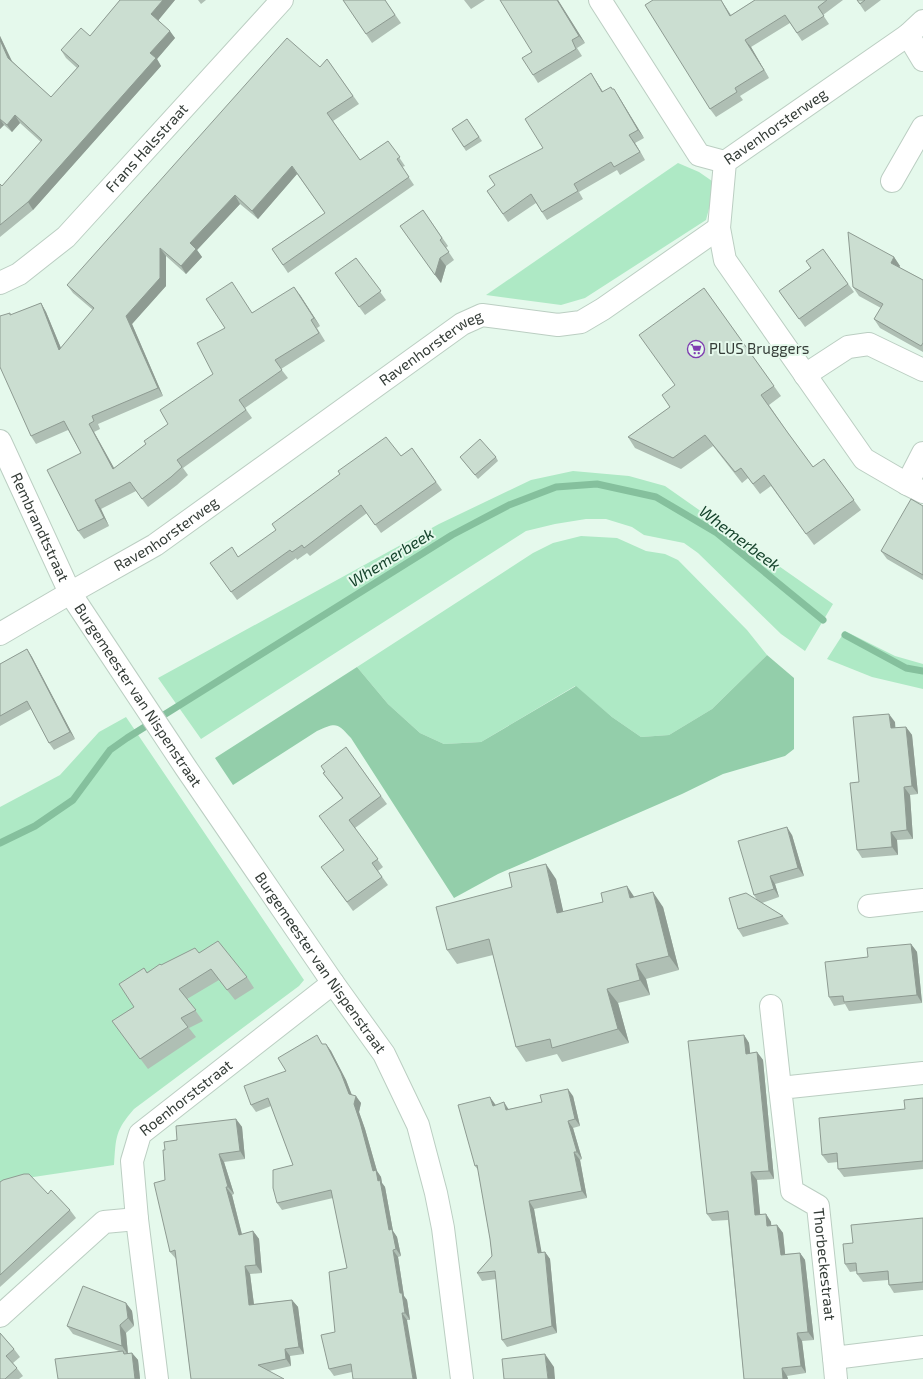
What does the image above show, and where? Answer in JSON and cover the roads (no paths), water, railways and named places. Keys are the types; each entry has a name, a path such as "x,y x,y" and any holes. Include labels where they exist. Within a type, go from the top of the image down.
{"street":[{"name":"Frans Halsstraat","path":"0,283 19,274 66,237 282,0"},
{"path":"600,0 699,155 725,162"},
{"path":"916,28 923,60"},
{"name":"Ravenhorsterweg","path":"0,634 155,545 462,324 482,314 558,325 580,322 603,309 719,228 725,162 916,28"},
{"path":"892,181 923,127"},
{"path":"719,228 725,260 864,459 915,488 923,453"},
{"path":"805,375 848,347 869,344 923,370"},
{"name":"Rembrandtstraat","path":"0,441 70,593"},
{"name":"Burgemeester van Nispenstraat","path":"70,593 143,705 333,984 384,1054 418,1125 436,1193 443,1228 462,1379"},
{"path":"869,906 923,900"},
{"name":"Roenhorststraat","path":"157,1379 137,1219 132,1161 140,1134 333,984"},
{"name":"Thorbeckestraat","path":"770,1006 792,1191 818,1206 835,1369 923,1347"},
{"path":"780,1088 923,1072"},
{"path":"0,1316 104,1222 137,1219"}],"waterway":[{"name":"Whemerbeek","path":"0,843 35,826 73,800 110,750 127,738 452,535 509,505 556,487 597,484 656,497 717,533 823,620"},
{"name":"Whemerbeek","path":"845,635 906,668 923,671"}],"place":[{"name":"PLUS Bruggers","path":"696,349"}]}
